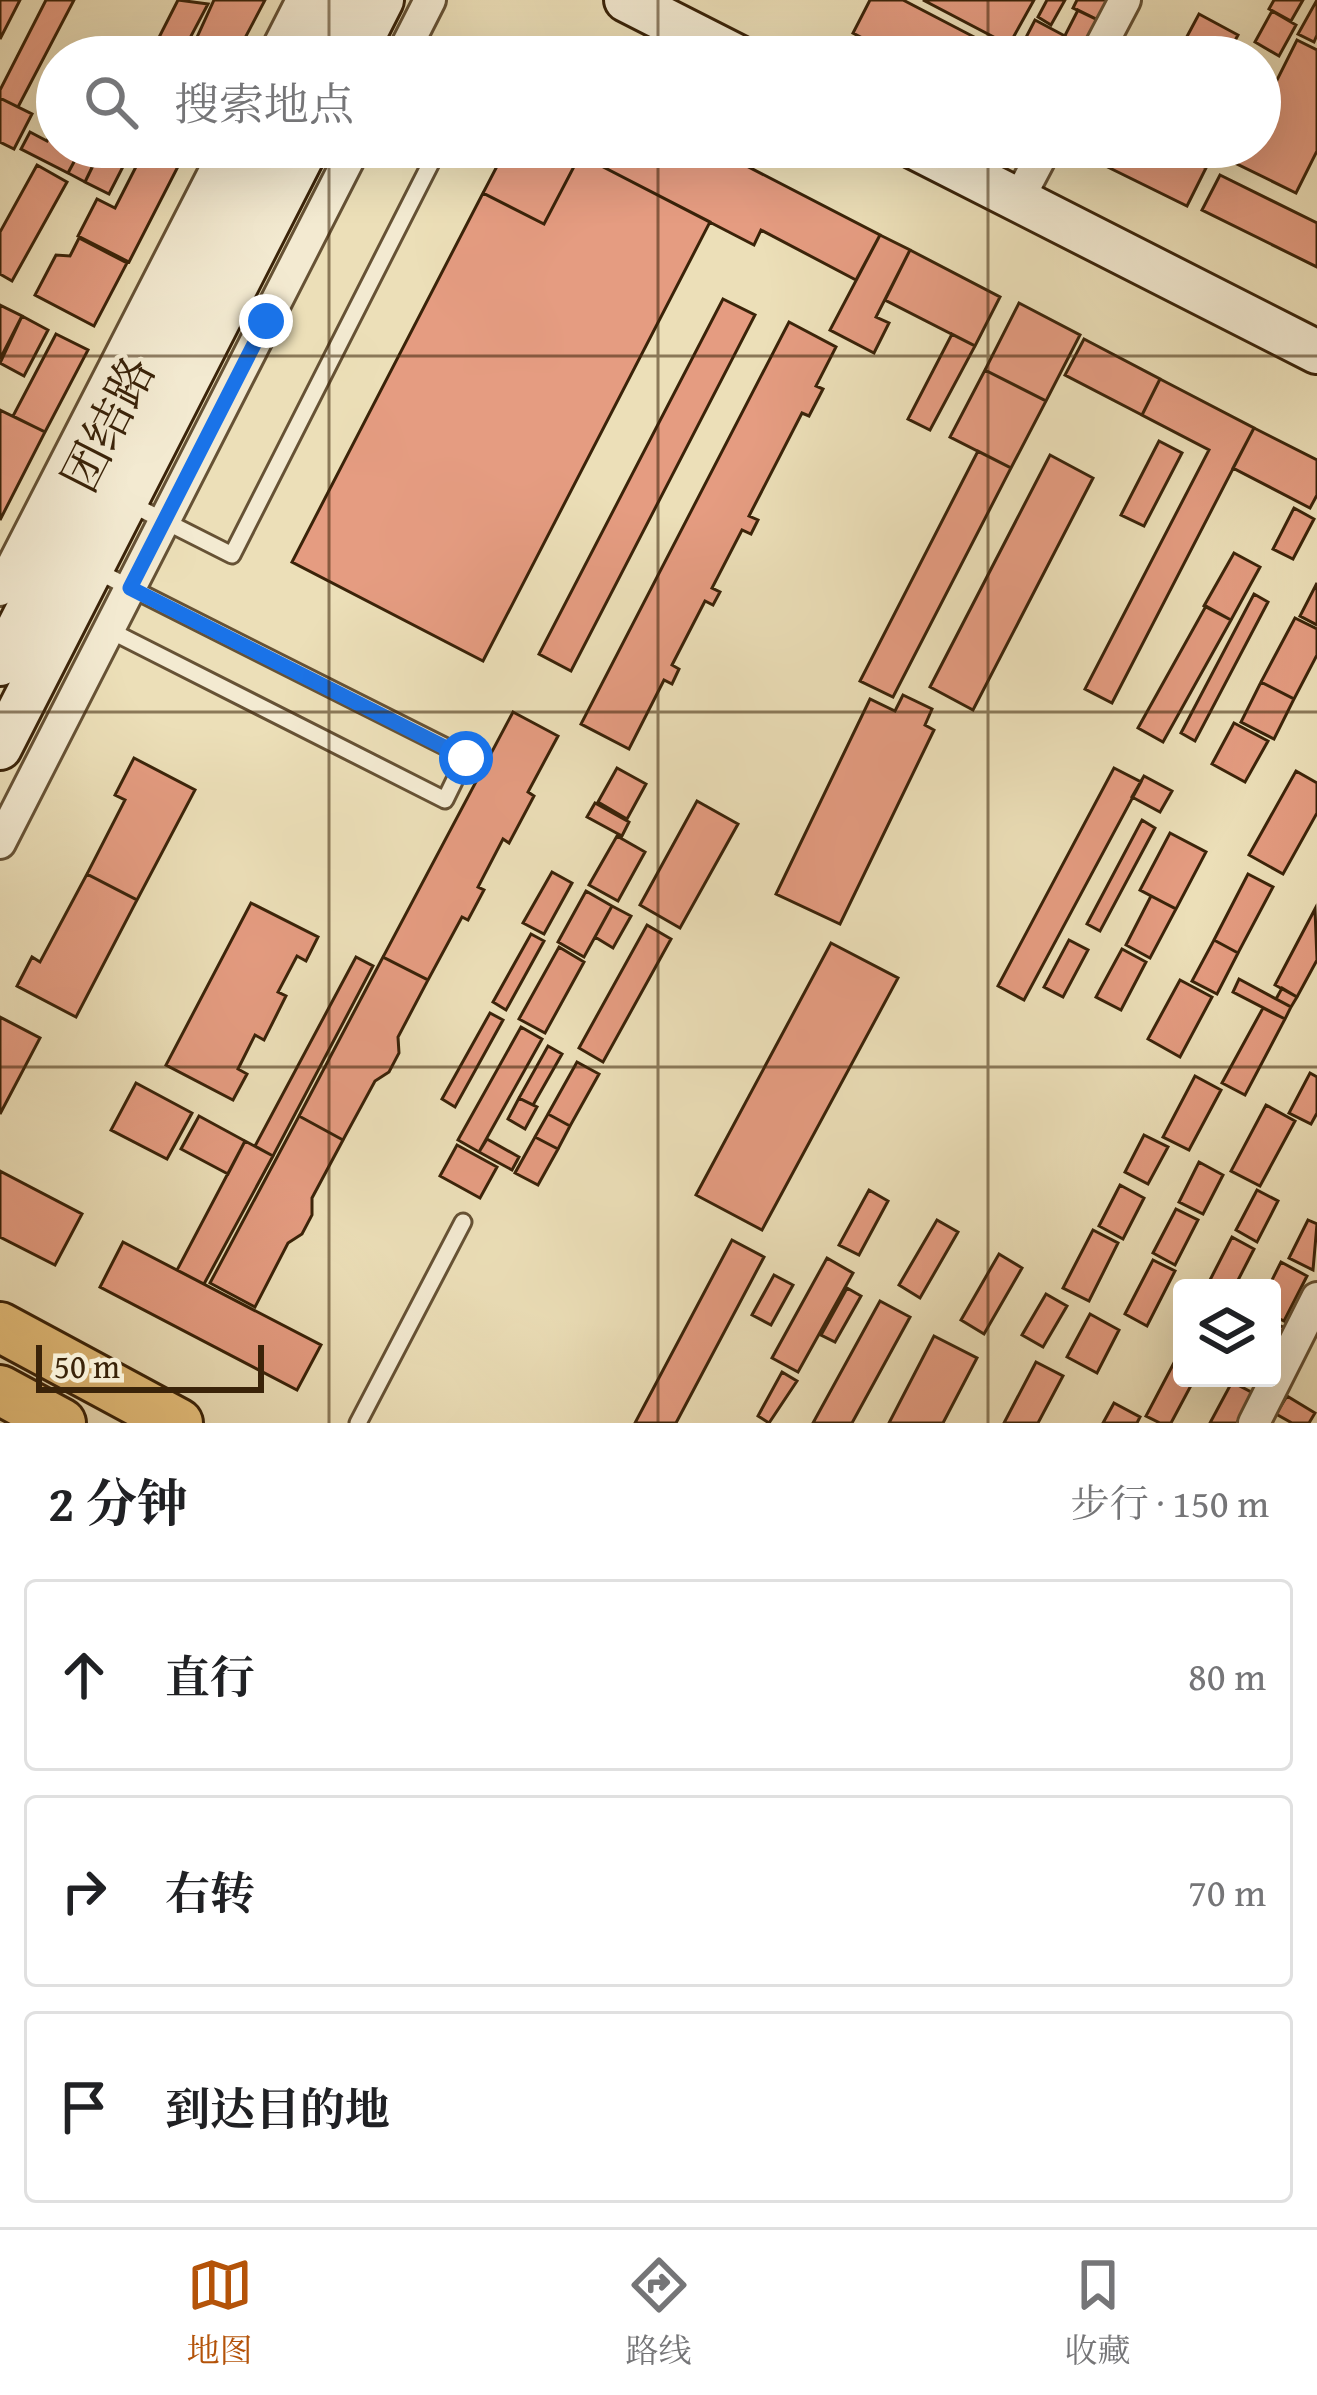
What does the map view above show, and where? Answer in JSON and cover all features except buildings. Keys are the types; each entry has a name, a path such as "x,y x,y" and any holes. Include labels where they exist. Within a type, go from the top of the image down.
{"main road":[{"path":"321,36 339,0"},
{"path":"364,36 382,0"},
{"path":"626,0 697,36"},
{"name":"团结路","path":"0,664 253,168"},
{"name":"团结路","path":"0,748 296,168"},
{"path":"955,168 1317,352"},
{"path":"0,1327 178,1423"},
{"path":"0,1390 61,1423"}],"street":[{"path":"284,36 302,0"},
{"path":"412,36 430,0"},
{"path":"1106,36 1125,0"},
{"path":"0,590 215,168"},
{"path":"0,843 344,168"},
{"path":"1018,200 1035,168"},
{"path":"1254,1423 1317,1298"}],"lane":[{"path":"126,502 232,555 428,168"},
{"path":"92,568 466,758 445,800 109,630"},
{"path":"358,1423 463,1222"}],"route":[{"path":"266,321 130,588 466,758"}]}
